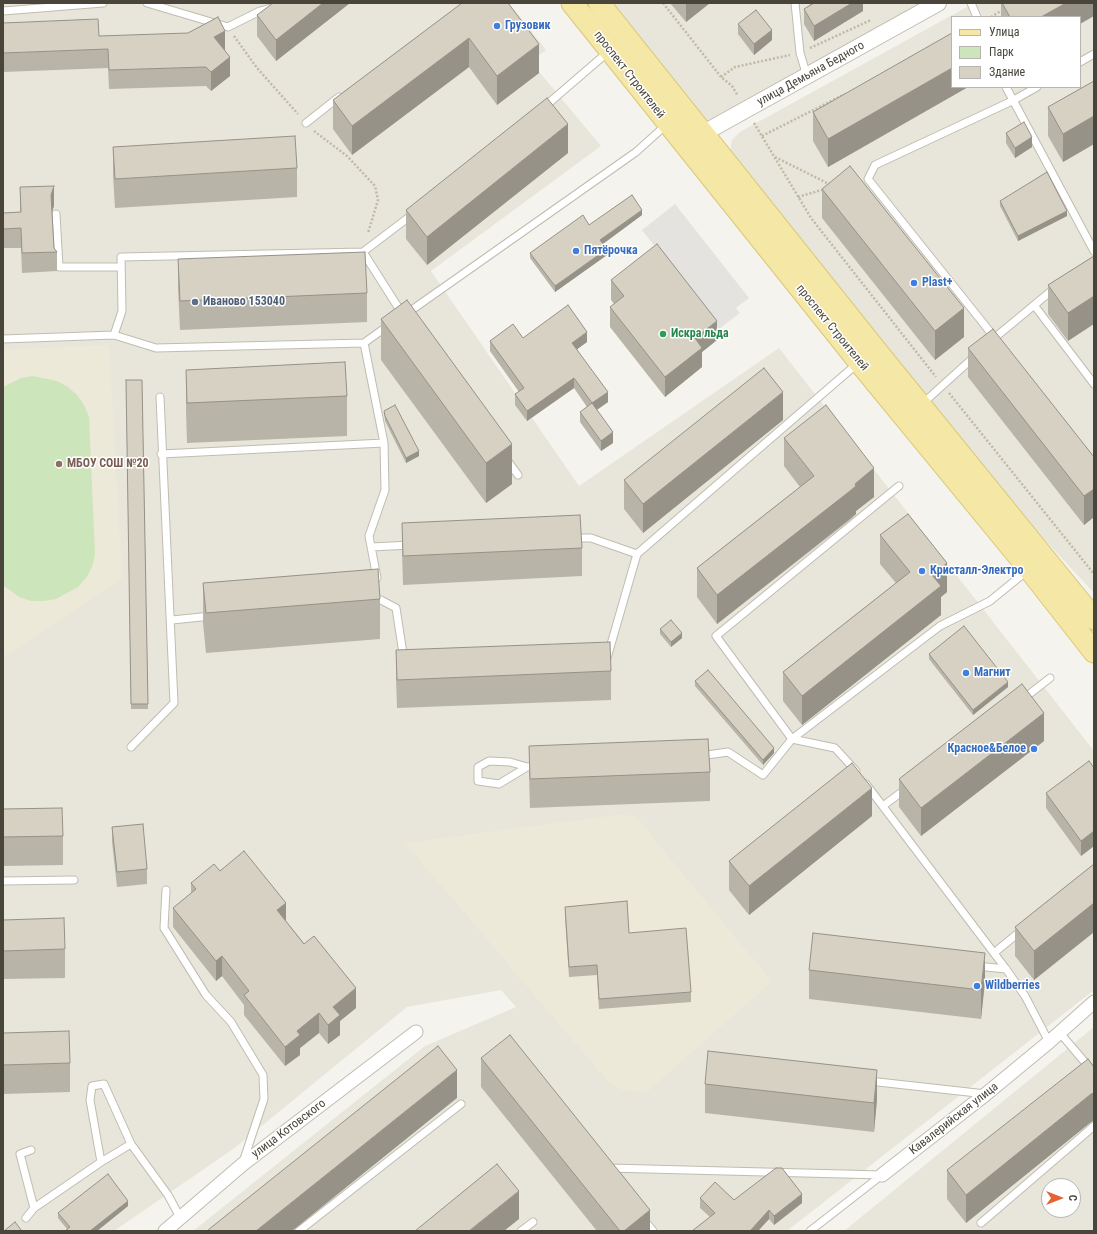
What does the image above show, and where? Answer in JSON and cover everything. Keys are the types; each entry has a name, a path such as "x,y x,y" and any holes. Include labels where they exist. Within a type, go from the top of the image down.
{"main road":[{"name":"проспект Строителей","path":"572,3 859,362 1029,569 1094,652"},
{"name":"проспект Строителей","path":"599,3 1094,619"}],"street":[{"name":"улица Демьяна Бедного","path":"685,143 938,3"},
{"name":"Кавалерийская улица","path":"882,1175 1050,1042 1094,1002"},
{"name":"улица Котовского","path":"165,1231 181,1219 243,1164 416,1032"}],"lane":[{"path":"3,11 103,3"},
{"path":"147,3 228,28 274,4"},
{"path":"794,3 800,53 807,76"},
{"path":"971,3 977,16"},
{"path":"538,112 610,50"},
{"path":"1081,61 1094,54"},
{"path":"1006,88 1012,101 1026,121 1094,251"},
{"path":"1000,344 992,340 868,179 875,165 1012,101 1035,88"},
{"path":"306,123 344,94"},
{"path":"3,339 114,335 156,348 364,343 636,152 668,123"},
{"path":"114,335 122,311 121,257 363,252 416,211"},
{"path":"56,214 59,267 121,267"},
{"path":"363,252 408,322"},
{"path":"992,340 1064,282"},
{"path":"1034,305 1094,384"},
{"path":"364,343 384,442 385,490 369,536 378,594 396,608 406,670"},
{"path":"921,405 977,354"},
{"path":"600,658 608,658 637,554 859,362"},
{"path":"131,747 174,703 172,620 161,454 160,397"},
{"path":"161,454 384,442"},
{"path":"504,456 518,475"},
{"path":"899,486 716,636 792,739 835,748 854,776 883,806 994,952 1025,996 1050,1042"},
{"path":"567,538 591,538 637,554"},
{"path":"371,546 418,545"},
{"path":"690,756 728,752 763,775 792,739 940,626 990,601 1029,569"},
{"path":"172,620 218,615"},
{"path":"1019,702 1050,678"},
{"path":"527,767 499,784 478,781 478,767 489,761 510,762 527,767 543,766"},
{"path":"883,806 914,782"},
{"path":"3,882 74,880"},
{"path":"166,890 164,928 206,995 231,1022 263,1075 264,1099 243,1164"},
{"path":"994,952 1025,928"},
{"path":"967,966 1006,969"},
{"path":"1060,1033 1094,1073"},
{"path":"862,1080 986,1094"},
{"path":"101,1162 90,1100 92,1086 104,1084 131,1144 168,1195 181,1219"},
{"path":"303,1230 461,1104"},
{"path":"981,1223 1094,1126"},
{"path":"26,1218 34,1208 101,1162 131,1144"},
{"path":"31,1150 20,1154 34,1208"},
{"path":"608,1175 601,1165 882,1175"},
{"name":"Кавалерийская улица","path":"810,1231 882,1175"},
{"path":"638,1212 653,1231"},
{"path":"521,1231 533,1222"}],"path":[{"path":"663,3 721,77 732,86 811,218 1094,574"},
{"path":"993,16 1009,6"},
{"path":"228,28 257,68 306,123 347,156 375,186 378,200 363,252"},
{"path":"762,136 846,93"},
{"path":"774,157 834,186 798,196"}],"shaded area":[{"path":"3,3 509,3 546,50 531,62 601,146 431,271 579,486 779,348 1094,751 1094,990 787,1231 193,1231 425,1046 516,1007 501,990 407,1007 236,1147 114,1231 3,1231"},
{"path":"602,3 943,3 709,123 699,122"},
{"path":"974,3 1094,3 1094,593 944,431 730,152 732,140 740,132"},
{"path":"675,204 749,298 736,308 740,313 719,329 642,230"},
{"name":"МБОУ СОШ №20","path":"109,345 122,578 3,657 3,350"},
{"path":"624,814 637,818 770,979 768,985 647,1092 623,1090 609,1083 405,843"},
{"path":"1094,1027 1094,1231 844,1231"}],"green space":[{"name":"МБОУ СОШ №20","path":"33,376 57,381 68,387 77,395 84,405 89,417 95,555 92,567 86,578 78,587 56,599 44,601 31,601 19,597 3,585 3,387 21,378"}],"building":[{"path":"273,3 323,3 276,40 257,15"},
{"path":"462,3 508,3 539,44 497,76 469,38 352,126 333,100"},
{"path":"814,3 852,3 814,26 804,9"},
{"path":"1002,3 1066,3 1043,16 1009,16"},
{"path":"756,10 772,30 754,44 738,24"},
{"path":"218,17 225,31 214,37 230,57 211,72 206,67 109,70 108,49 3,53 3,23 98,19 99,36 188,33"},
{"path":"951,34 951,69 828,139 813,112"},
{"path":"1094,81 1094,116 1063,134 1048,107"},
{"path":"547,98 568,124 427,237 406,210"},
{"path":"1024,122 1032,137 1015,148 1006,133"},
{"path":"295,136 297,168 115,179 113,147"},
{"path":"850,166 964,308 935,331 822,189"},
{"path":"1047,172 1067,211 1018,236 1000,201"},
{"path":"54,186 51,195 54,248 57,252 22,253 21,228 3,229 3,213 21,212 20,187"},
{"path":"632,195 642,210 600,240 607,249 555,286 530,253 583,215 589,225"},
{"name":"Искра льда","path":"657,244 717,321 695,338 702,348 665,377 610,307 624,296 611,280"},
{"path":"365,252 367,293 180,301 178,259"},
{"path":"1094,256 1094,296 1068,313 1048,285"},
{"path":"407,300 512,444 486,463 381,319"},
{"path":"568,305 587,332 572,343 608,392 592,403 574,378 527,411 515,394 524,388 490,341 513,324 523,338"},
{"path":"993,329 1094,457 1094,489 1084,496 968,348"},
{"path":"345,362 347,396 187,403 186,370"},
{"path":"764,368 783,392 643,504 624,480"},
{"path":"126,380 142,380 148,704 131,704"},
{"path":"592,403 613,432 601,441 580,412"},
{"path":"395,405 419,451 406,458 385,416 384,411"},
{"path":"826,405 874,468 855,484 856,486 850,491 717,595 697,568 814,476 784,438"},
{"path":"908,514 947,563 932,575 941,586 802,696 783,672 910,572 880,535"},
{"path":"580,515 582,548 403,556 402,523"},
{"path":"378,569 380,599 206,613 203,583"},
{"path":"671,620 682,633 671,642 660,629"},
{"path":"964,626 1008,682 973,710 929,654"},
{"path":"610,642 611,671 397,680 396,650"},
{"path":"708,670 774,748 763,760 695,681"},
{"path":"1022,684 1044,713 921,808 899,779"},
{"path":"708,739 710,772 530,779 529,746"},
{"path":"1089,761 1094,768 1094,831 1081,841 1046,793"},
{"path":"852,763 872,788 749,886 729,861"},
{"path":"62,808 63,836 3,837 3,809"},
{"path":"143,824 147,869 117,872 112,827"},
{"path":"244,851 286,903 277,910 304,944 314,936 356,988 333,1007 340,1015 328,1025 319,1013 297,1031 300,1035 285,1047 244,995 249,991 222,956 216,961 173,908 196,889 191,883 214,864 220,871"},
{"path":"1094,864 1094,903 1034,951 1015,927"},
{"path":"627,901 629,933 686,928 691,992 599,999 597,965 569,967 565,907"},
{"path":"64,918 65,949 3,951 3,920"},
{"path":"813,933 985,953 981,990 809,970"},
{"path":"69,1031 70,1063 3,1065 3,1033"},
{"path":"510,1035 650,1210 624,1231 620,1231 481,1058"},
{"path":"438,1046 457,1070 256,1231 208,1231 208,1230"},
{"path":"708,1051 877,1070 874,1103 705,1084"},
{"path":"1088,1059 1094,1067 1094,1093 966,1195 947,1170"},
{"path":"497,1164 519,1191 469,1231 415,1231"},
{"path":"776,1168 782,1168 802,1194 774,1216 769,1210 750,1231 692,1231 715,1213 700,1198 715,1182 734,1200"},
{"path":"108,1174 128,1201 90,1231 65,1231 70,1227 58,1213"},
{"path":"15,1222 22,1231 4,1231"}],"place":[{"name":"Грузовик","path":"497,26"},
{"name":"Пятёрочка","path":"576,251"},
{"name":"Plast+","path":"914,283"},
{"name":"Иваново 153040","path":"195,302"},
{"name":"Искра льда","path":"663,334"},
{"name":"МБОУ СОШ №20","path":"59,464"},
{"name":"Кристалл-Электро","path":"922,571"},
{"name":"Магнит","path":"966,673"},
{"name":"Красное&Белое","path":"1034,749"},
{"name":"Wildberries","path":"977,986"}]}
